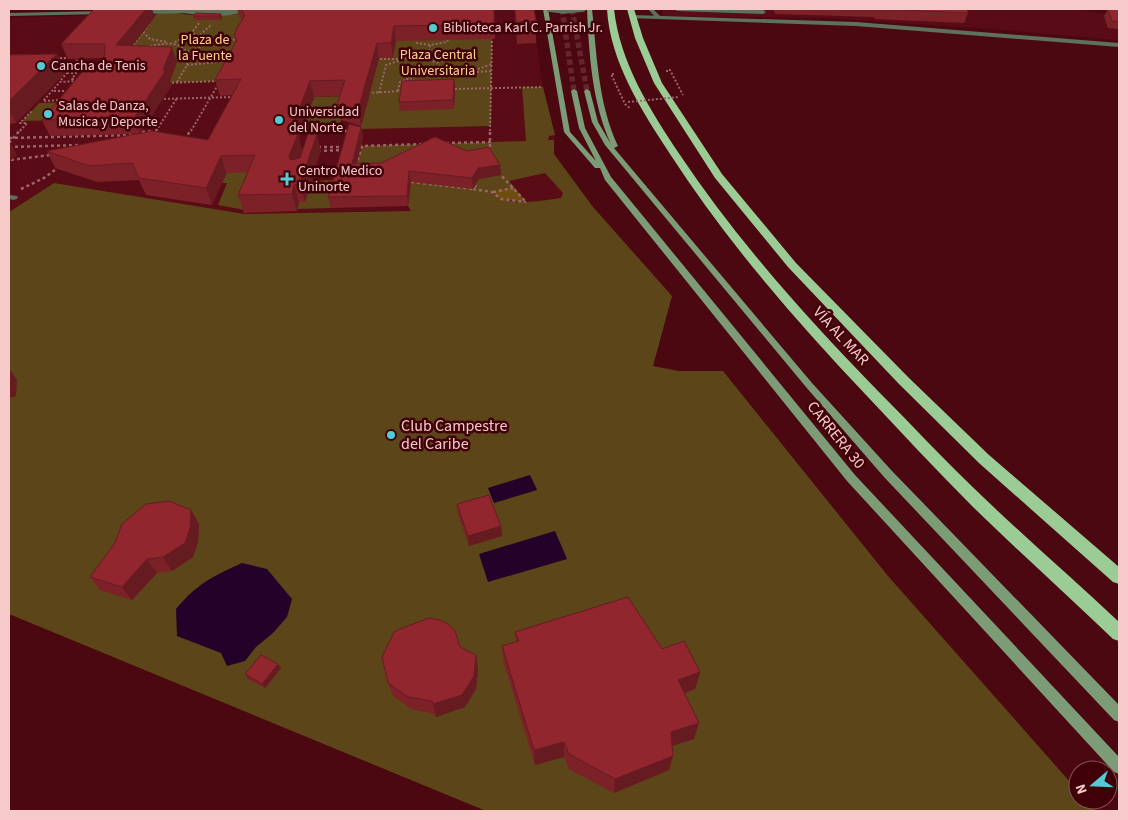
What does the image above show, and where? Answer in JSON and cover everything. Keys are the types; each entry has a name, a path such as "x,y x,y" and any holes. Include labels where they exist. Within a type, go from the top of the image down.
{"highway":[{"name":"VÍA AL MAR","path":"610,9 618,45 632,81 646,109 687,175 750,258 824,344 958,482 1119,633"},
{"name":"VÍA AL MAR","path":"631,13 658,83 718,176 792,265 904,381 978,452 1119,577"}],"main road":[{"path":"545,9 567,132 608,178"},
{"path":"589,9 605,119 611,138 630,173"},
{"name":"CARRERA 30","path":"574,91 582,128 608,178 851,478 1119,767"},
{"name":"CARRERA 30","path":"587,91 595,122 607,144 809,385 888,474 1119,715"}],"street":[{"path":"132,11 141,9"},
{"path":"549,9 564,11 583,9"},
{"path":"650,9 660,18"},
{"path":"677,9 763,12"},
{"path":"132,11 181,11 192,14 212,14 253,10"},
{"path":"9,14 91,14 104,11"},
{"path":"9,14 104,11"},
{"path":"92,22 104,11"},
{"path":"631,13 660,18 856,24 971,31 1119,45"},
{"path":"85,19 91,14"}],"path":[{"path":"193,22 213,22 199,35"},
{"path":"194,35 193,31 199,22"},
{"path":"131,48 150,23"},
{"path":"143,32 146,38 150,40 174,42 187,52 187,65 177,82"},
{"path":"146,47 174,42 194,35 210,37 213,42"},
{"path":"416,36 417,43 430,45 447,42 449,35"},
{"path":"187,52 213,42 242,39"},
{"path":"490,157 492,39"},
{"path":"428,60 430,45"},
{"path":"379,93 386,65 429,50"},
{"path":"66,58 71,52"},
{"path":"416,55 439,64 439,68 449,73 491,71"},
{"path":"88,79 107,56 113,56"},
{"path":"57,58 80,57 61,80"},
{"path":"373,59 406,59"},
{"path":"187,65 232,61"},
{"path":"474,72 491,64"},
{"path":"398,91 400,82 439,68"},
{"path":"66,72 76,73 72,78 78,80 60,82 43,101 70,100"},
{"path":"183,144 220,81"},
{"path":"164,83 225,81"},
{"path":"455,90 544,87"},
{"path":"54,92 72,91"},
{"path":"368,93 403,91"},
{"path":"156,99 236,96"},
{"path":"9,138 153,134 177,98"},
{"path":"628,102 679,98"},
{"path":"9,143 27,123 20,124 32,111 24,111"},
{"path":"142,132 156,131"},
{"path":"295,133 356,131"},
{"path":"122,140 126,134"},
{"path":"438,144 491,142"},
{"path":"317,147 429,144"},
{"path":"9,147 82,145"},
{"path":"356,169 362,146"},
{"path":"311,151 350,150"},
{"path":"11,160 55,154"},
{"path":"13,195 44,178 62,163"},
{"path":"492,192 501,199 526,202 495,166"},
{"path":"493,177 501,175"},
{"path":"410,190 412,176"},
{"path":"474,189 479,179"},
{"path":"437,185 440,180"},
{"path":"411,182 492,192 514,187"}],"shaded area":[{"name":"Universidad del Norte","path":"533,9 541,76 555,134 554,154 593,207 245,214 54,183 9,212 9,18 176,13 224,15"},
{"path":"662,9 1072,9 1119,16 1119,40 827,18 663,16"},
{"path":"514,187 526,202 501,199 492,192"},
{"path":"530,475 537,490 494,503 488,488"},
{"path":"555,531 567,559 488,582 479,554"},
{"path":"242,563 267,569 292,599 287,617 273,633 256,647 245,661 227,666 221,653 177,636 176,609 191,593 206,582"}],"green space":[{"name":"Plaza de la Fuente","path":"158,13 191,15 246,14 227,81 158,83 111,68 96,69 107,56"},
{"name":"Plaza Central Universitaria","path":"385,38 492,39 491,126 360,129 370,93 369,58 393,57"},
{"name":"Club Campestre del Caribe","path":"522,87 543,87 555,135 549,136 548,140 554,140 554,154 593,207 672,296 653,366 679,371 723,371 888,576 1068,780 1068,810 1096,811 486,811 9,614 9,212 54,183 245,214 411,211 408,206 412,170 355,169 362,146 526,141","holes":["545,173 563,193 561,198 517,202 493,193 514,187 509,181"]},
{"path":"348,96 338,130 301,131 314,97"},
{"name":"Salas de Danza, Musica y Deporte","path":"77,102 62,120 23,121 39,103"},
{"path":"234,156 266,172 245,210 218,205 227,183 222,183"},
{"path":"338,180 331,208 297,209 299,202 305,201 310,181"}],"building":[{"path":"94,9 146,9 116,45 172,47 163,70 166,70 134,118 42,120 83,71 104,71 105,44 61,44"},
{"path":"241,9 494,9 494,24 394,26 391,43 377,43 358,110 337,104 345,80 310,81 289,135 298,134 289,156 290,160 300,158 308,134 317,134 300,184 294,185 292,194 238,195 255,155 221,156 206,188 139,178 132,163 89,166 47,151 152,131 208,140 241,79 215,80 237,40 234,36 245,15"},
{"path":"515,9 534,9 536,21 516,22"},
{"path":"878,9 967,9 968,13"},
{"path":"1108,9 1119,9 1119,22 1112,21"},
{"path":"196,13 221,14 219,16 193,16"},
{"path":"57,54 9,101 9,55"},
{"path":"454,79 453,100 399,102 402,81"},
{"path":"349,124 361,127 352,164 381,163 435,137 467,151 489,147 500,165 478,168 472,178 409,171 407,196 328,197"},
{"path":"489,495 501,526 468,536 457,504"},
{"path":"169,501 191,510 190,528 185,543 163,557 147,559 122,587 90,577 115,543 122,524 146,504"},
{"path":"628,597 662,649 684,641 700,672 678,680 699,723 671,732 673,756 615,779 569,754 564,742 534,750 502,646 519,641 515,632"},
{"path":"429,618 448,624 455,631 460,647 476,655 474,676 462,695 433,704 432,701 408,697 388,683 382,657 394,632"},
{"path":"261,655 278,664 262,684 245,674"}],"tunnel":[{"path":"562,9 574,91"},
{"path":"572,9 587,91"}],"place":[{"name":"Biblioteca Karl C. Parrish Jr.","path":"433,28"},
{"name":"Cancha de Tenis","path":"41,66"},
{"name":"Salas de Danza, Musica y Deporte","path":"48,114"},
{"name":"Universidad del Norte","path":"279,120"},
{"name":"Centro Medico Uninorte","path":"287,179"},
{"name":"Club Campestre del Caribe","path":"391,435"}]}
